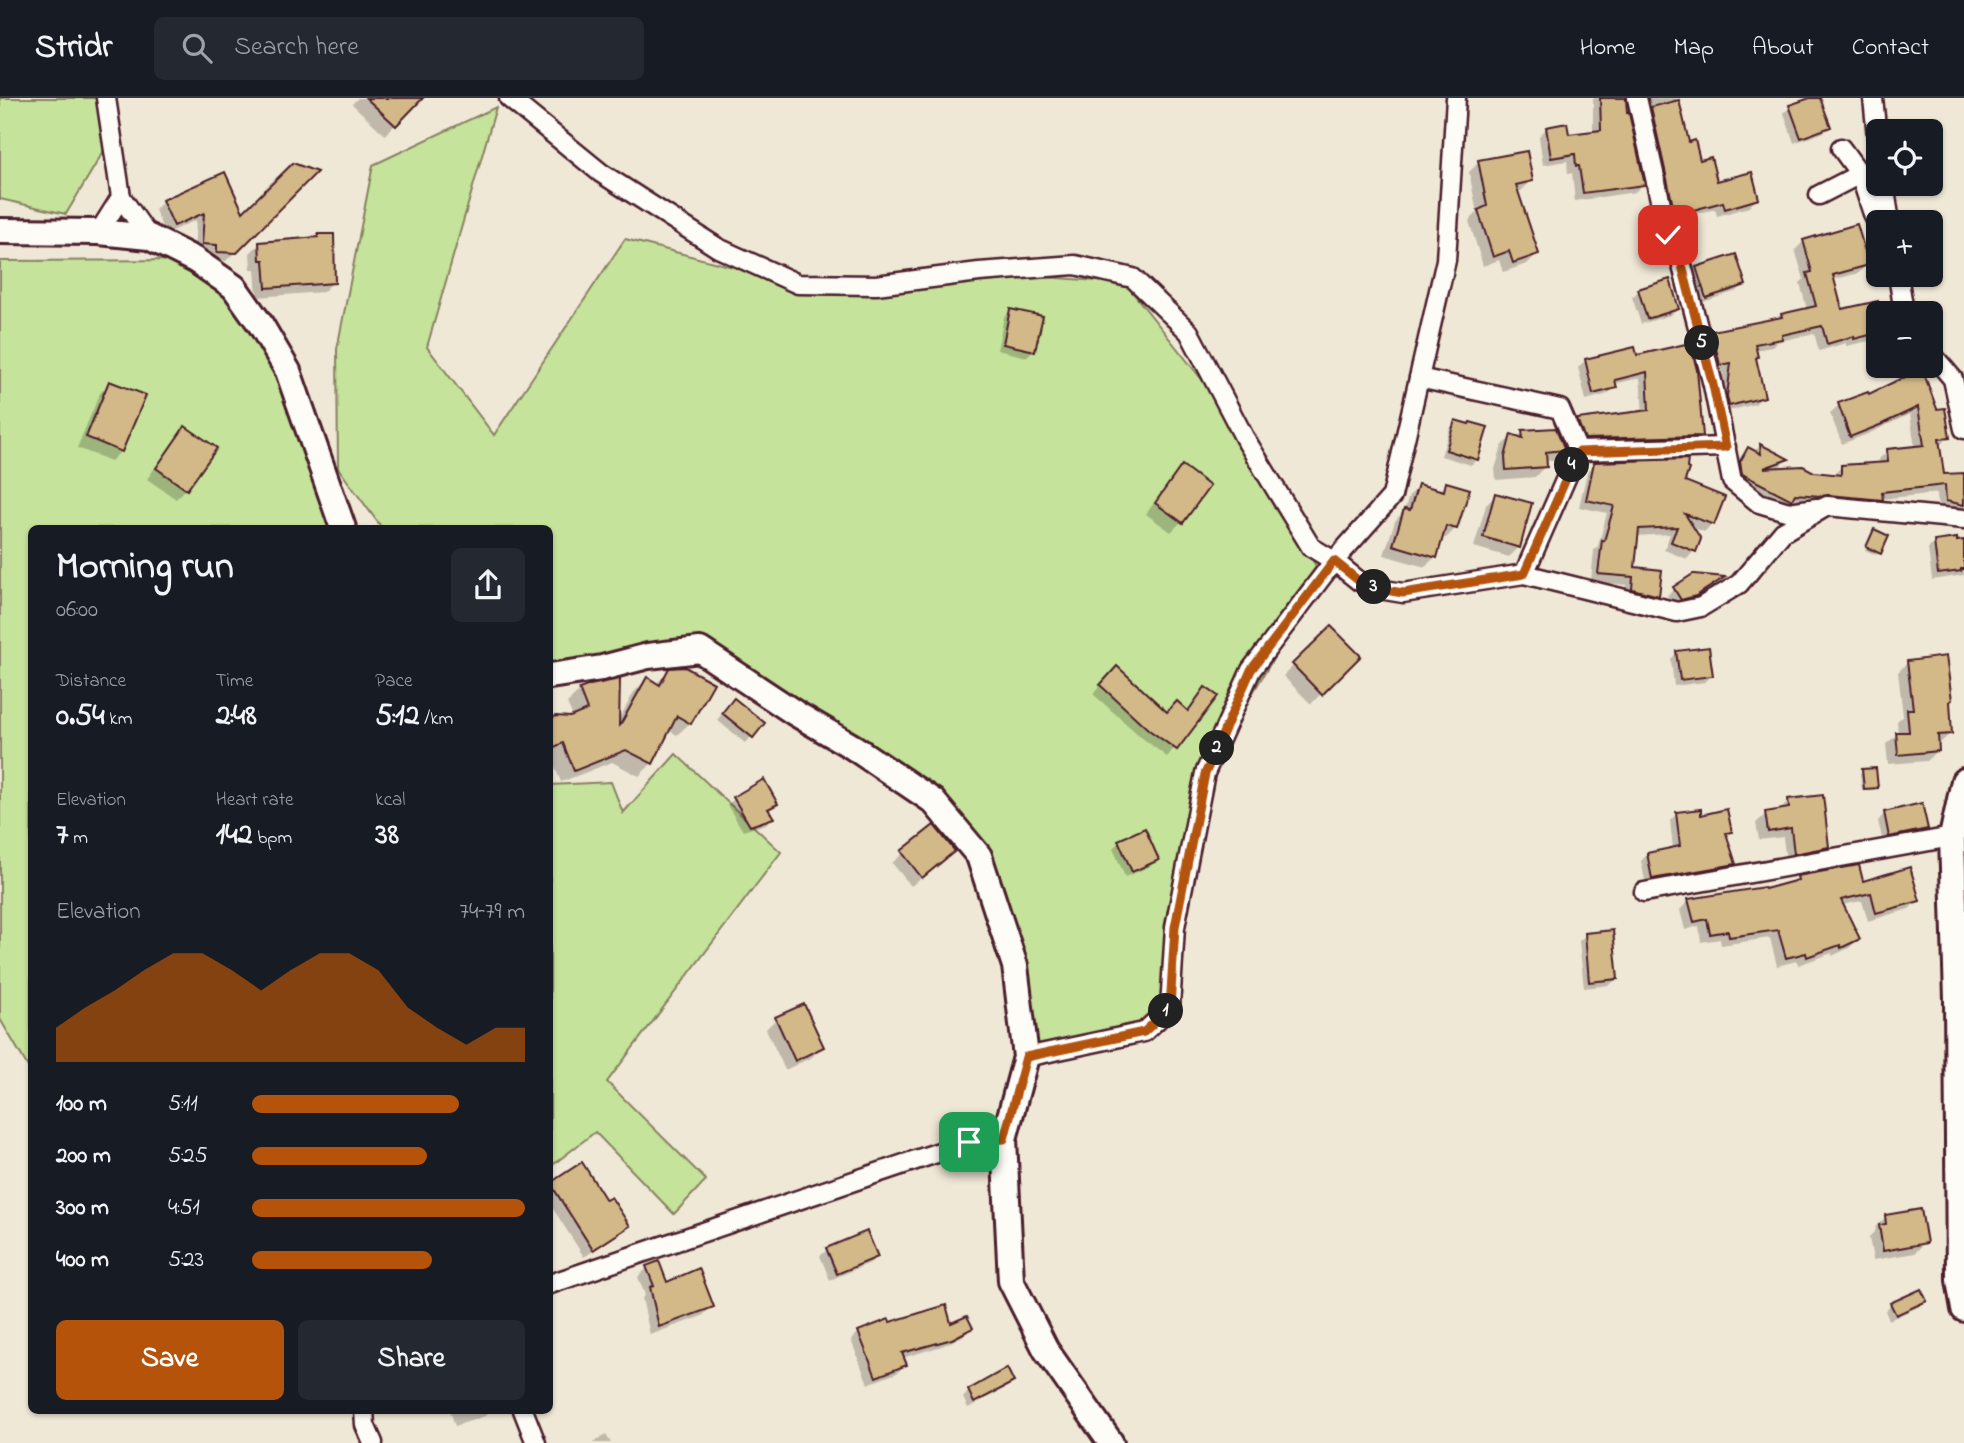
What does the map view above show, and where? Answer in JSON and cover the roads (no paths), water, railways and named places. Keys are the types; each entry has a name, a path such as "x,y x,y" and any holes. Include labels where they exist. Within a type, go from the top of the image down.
{"street":[{"path":"106,98 121,197 149,237"},
{"path":"509,98 601,173 682,226 718,248 798,284 876,285 979,272 1075,265 1133,278 1189,332 1244,437 1311,547 1359,581 1379,589 1403,593 1524,574 1677,612 1701,607 1739,584 1783,533 1827,506"},
{"path":"1026,1057 1144,1032 1170,1008 1175,927 1205,774 1251,670 1334,561 1392,495 1446,260 1456,98"},
{"path":"1637,98 1668,235 1679,254 1713,385 1732,481 1759,503 1789,512 1827,506 1964,519"},
{"path":"1873,98 1875,119"},
{"path":"1841,148 1860,174 1872,210"},
{"path":"1819,195 1860,174"},
{"path":"99,232 121,197"},
{"path":"0,231 99,232 149,237 195,260 234,286 288,371 343,525"},
{"path":"1943,367 1953,379 1964,429"},
{"path":"1419,379 1560,409 1578,452 1524,574"},
{"path":"1578,452 1726,447"},
{"path":"553,676 602,668 648,656 700,650 933,801 979,856 1015,966 1026,1057 1004,1139 1012,1281 1046,1350 1111,1443"},
{"path":"1964,781 1952,837 1959,1280 1964,1308"},
{"path":"1644,892 1952,837"},
{"path":"553,1283 969,1142 1004,1139"},
{"path":"364,1414 365,1425 373,1443"},
{"path":"525,1414 536,1443"}]}
